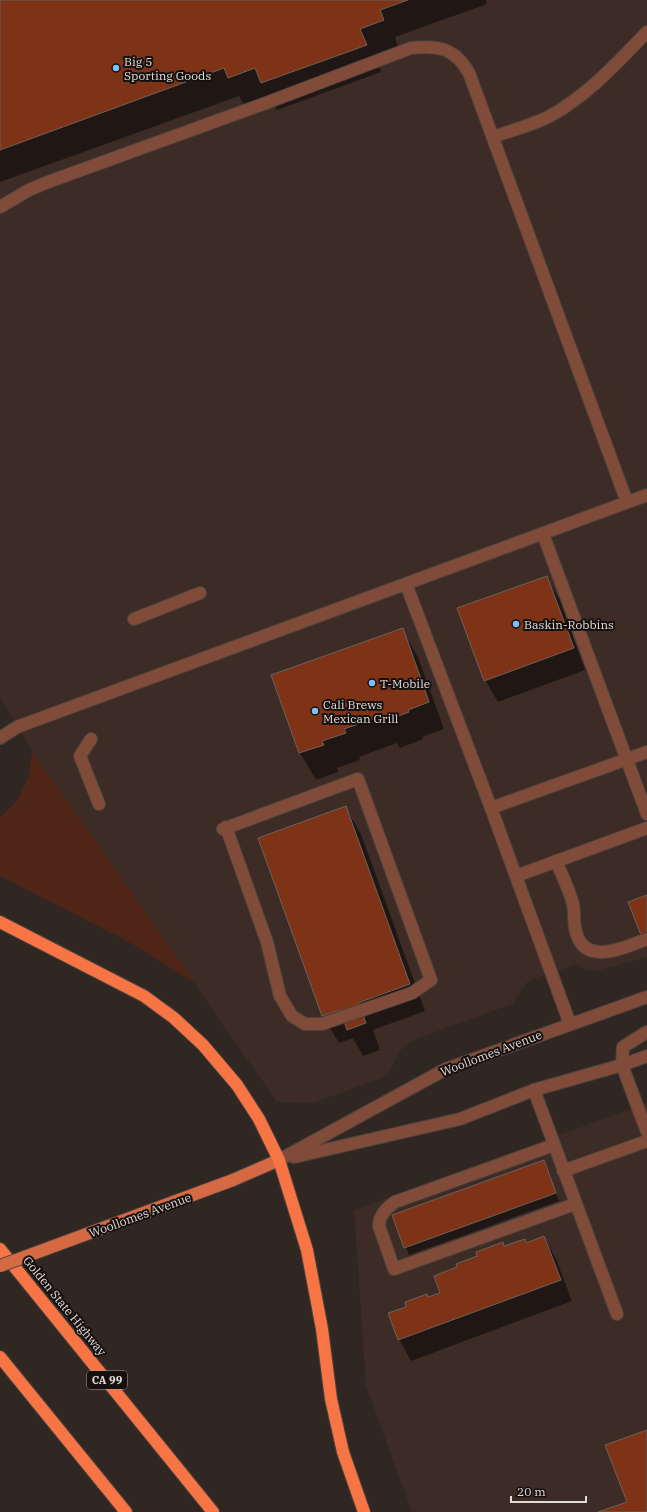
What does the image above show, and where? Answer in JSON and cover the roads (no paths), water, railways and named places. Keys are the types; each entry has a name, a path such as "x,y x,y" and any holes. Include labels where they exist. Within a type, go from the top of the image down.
{"highway":[{"path":"0,922 144,996 174,1018 203,1045 237,1085 259,1119 279,1160 307,1250 322,1329 331,1399 343,1452 364,1512"},
{"name":"Golden State Highway","path":"0,1249 213,1512"},
{"path":"0,1356 126,1512"}],"main road":[{"name":"Woollomes Avenue","path":"0,1266 233,1180 279,1160"}],"street":[{"path":"493,137 549,116 570,104 607,73 647,32"},
{"path":"0,208 29,190 48,182 411,48 424,46 447,50 456,55 463,62 469,73 627,502"},
{"path":"0,738 17,727 647,495"},
{"path":"543,534 647,814"},
{"path":"406,584 491,808 570,1024"},
{"path":"134,619 200,593"},
{"path":"91,739 80,756 100,804"},
{"path":"491,808 647,752"},
{"path":"358,779 431,980 412,992 322,1024 305,1024 292,1016 280,996 267,942 225,828 358,779"},
{"path":"516,876 647,828"},
{"path":"556,861 572,903 575,931 582,943 594,951 602,953 617,950 647,939"},
{"name":"Woollomes Avenue","path":"279,1160 446,1069 647,997"},
{"path":"647,1032 623,1047 622,1065 647,1132"},
{"name":"Woollomes Avenue","path":"279,1160 460,1119 534,1090 622,1065 647,1056"},
{"path":"534,1090 617,1314"},
{"path":"563,1171 647,1141"},
{"path":"554,1145 395,1202 386,1208 379,1221 379,1226 394,1269 575,1204"}],"place":[{"name":"Big 5 Sporting Goods","path":"116,68"},
{"name":"Baskin-Robbins","path":"516,624"},
{"name":"T-Mobile","path":"372,683"},
{"name":"Cali Brews Mexican Grill","path":"315,711"}]}
